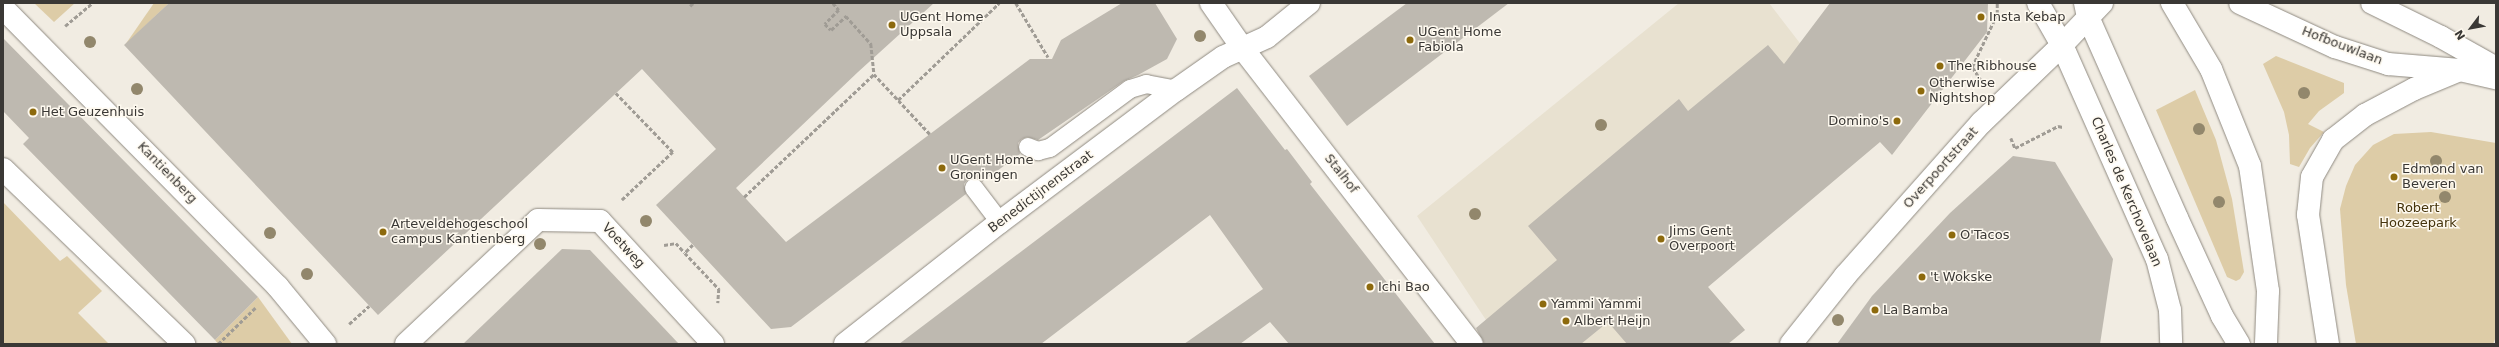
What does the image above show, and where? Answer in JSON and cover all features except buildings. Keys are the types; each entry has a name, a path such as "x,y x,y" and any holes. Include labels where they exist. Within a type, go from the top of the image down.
{"street":[{"name":"Stalhof","path":"1211,3 1244,49 1472,344"},
{"name":"Benedictijnenstraat","path":"845,344 1000,222 1176,90 1223,57 1244,49 1267,37 1309,3"},
{"name":"Charles de Kerchovelaan","path":"2038,3 2062,45 2157,259 2170,310 2171,344"},
{"path":"2172,3 2211,69 2250,166 2268,291 2266,344"},
{"name":"Hofbouwlaan","path":"2240,3 2335,46 2388,64 2460,70 2496,78"},
{"path":"2372,3 2441,37 2496,68"},
{"name":"Overpoortstraat","path":"1791,344 1846,276 1981,123 2062,45 2092,8"},
{"path":"2092,8 2177,218 2222,316 2239,344"},
{"name":"Kantienberg","path":"7,12 42,45 278,287 325,344"},
{"path":"2328,344 2308,216 2312,177 2334,140 2365,115 2414,89 2460,70"},
{"path":"3,169 184,344"},
{"name":"Voetweg","path":"406,344 538,220 600,221 713,344"}],"lane":[{"path":"1028,147 1038,151 1050,148 1130,89 1146,84 1176,90"},
{"path":"974,188 1000,222"}],"path":[{"path":"42,45 92,3"},
{"path":"833,3 839,10 825,24 831,30 846,16 871,44 874,74 930,134"},
{"path":"898,100 999,3"},
{"path":"1016,3 1048,57"},
{"path":"744,197 874,74"},
{"path":"600,221 673,152 616,93"},
{"path":"676,243 685,253"},
{"path":"218,344 278,287"}],"shaded area":[{"path":"1679,3 1769,3 1823,73 1708,287 1745,330 1728,344 1506,344 1486,320 1417,216"}],"green space":[{"path":"34,3 75,3 54,22"},
{"path":"154,3 169,3 125,45"},
{"path":"2276,56 2344,83 2344,93 2319,111 2308,124 2324,132 2310,148 2299,167 2290,164 2289,135 2284,112 2263,64"},
{"path":"2195,90 2216,140 2232,199 2244,272 2240,279 2236,281 2227,277 2156,110"},
{"name":"Robert Hoozeepark","path":"2431,132 2496,143 2496,337 2493,344 2356,344 2346,285 2340,209 2346,186 2355,165 2373,145 2394,134"},
{"path":"3,202 60,261 67,256 102,291 78,313 109,344 3,344"},
{"path":"258,297 292,344 218,344 215,340"}],"place":[{"name":"Insta Kebap","path":"1981,17"},
{"name":"UGent Home Uppsala","path":"892,25"},
{"name":"UGent Home Fabiola","path":"1410,40"},
{"name":"The Ribhouse","path":"1940,66"},
{"name":"Otherwise Nightshop","path":"1921,91"},
{"name":"Het Geuzenhuis","path":"33,112"},
{"name":"Domino's","path":"1897,121"},
{"name":"UGent Home Groningen","path":"942,168"},
{"name":"Edmond van Beveren","path":"2394,177"},
{"name":"Arteveldehogeschool campus Kantienberg","path":"383,232"},
{"name":"O'Tacos","path":"1952,235"},
{"name":"Jims Gent Overpoort","path":"1661,239"},
{"name":"'t Wokske","path":"1922,277"},
{"name":"Ichi Bao","path":"1370,287"},
{"name":"Yammi Yammi","path":"1543,304"},
{"name":"La Bamba","path":"1875,310"},
{"name":"Albert Heijn","path":"1566,321"}]}
